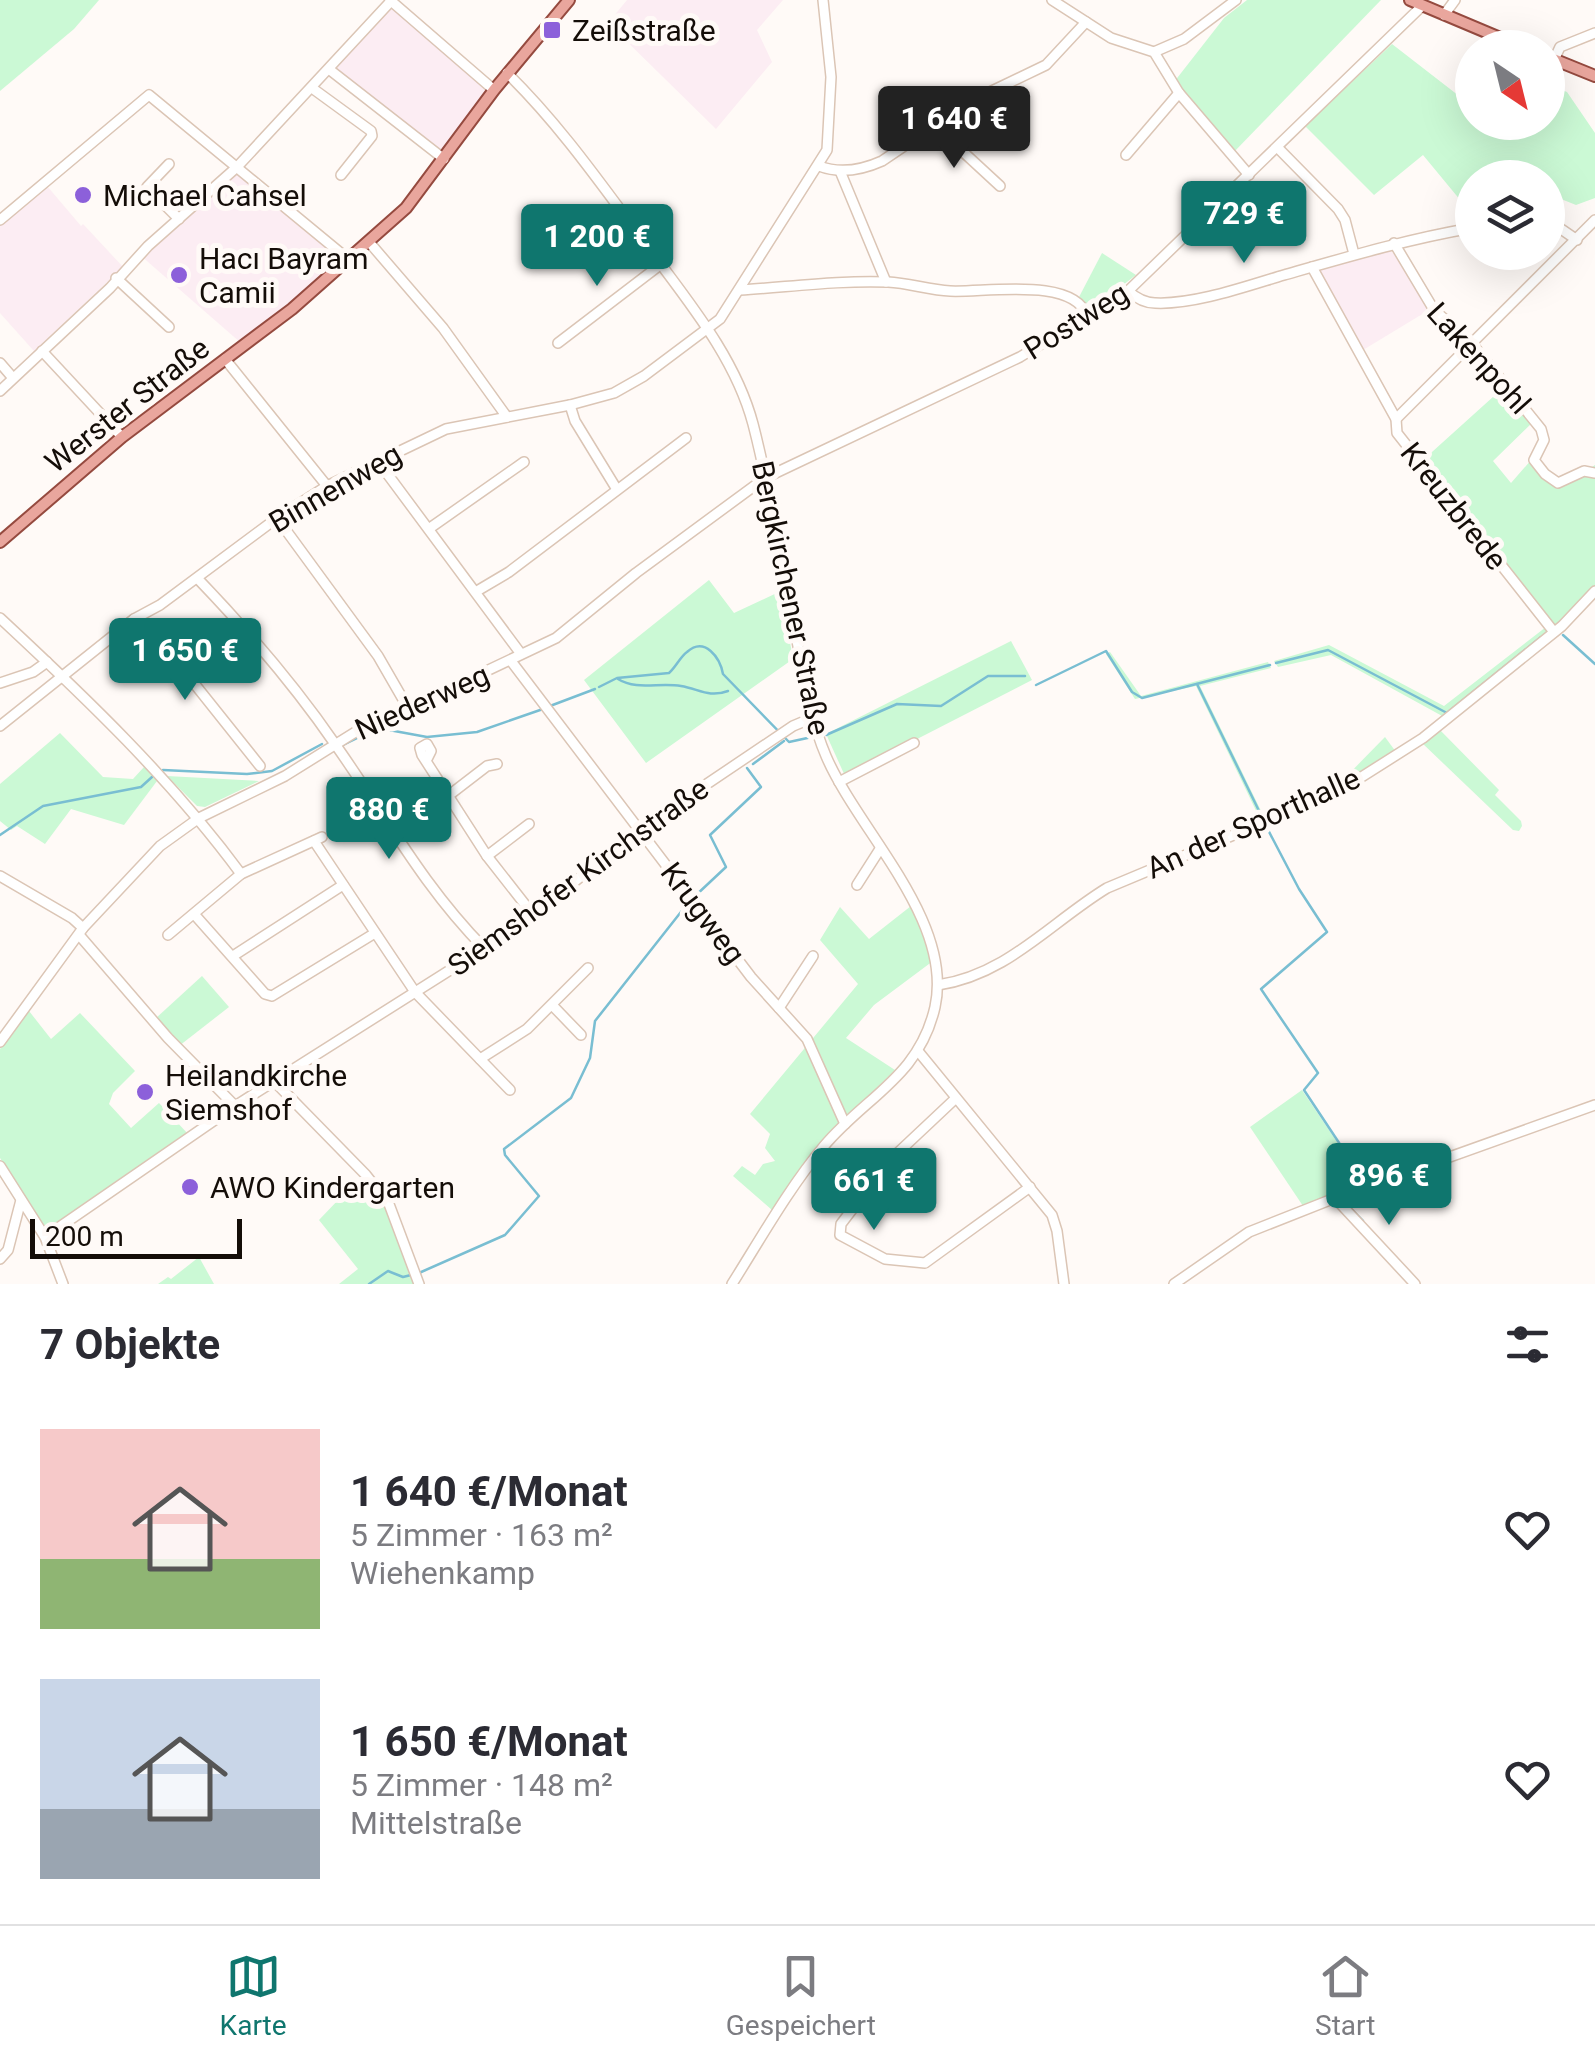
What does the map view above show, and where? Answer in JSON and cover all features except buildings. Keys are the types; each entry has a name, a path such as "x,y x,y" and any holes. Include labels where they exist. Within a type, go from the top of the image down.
{"main road":[{"name":"Werster Straße","path":"0,542 122,437 349,260 406,208 507,73 569,0"},
{"path":"1410,0 1480,30"},
{"path":"1565,64 1595,76"}],"street":[{"path":"0,391 237,166 392,0 494,90"},
{"name":"Binnenweg","path":"0,726 134,620 328,486 446,429 614,393 706,329 729,308 828,150 830,77 822,0"},
{"path":"1052,0 1111,38 1154,52 1179,93 1249,175"},
{"path":"1154,52 1184,39 1236,0"},
{"path":"1444,15 1455,0"},
{"name":"Postweg","path":"765,478 1020,357 1128,291 1422,6"},
{"path":"819,166 840,171 868,168 882,161 971,100 1046,65 1086,22"},
{"path":"1565,45 1595,32"},
{"path":"330,70 444,159"},
{"name":"Bergkirchener Straße","path":"507,73 555,122 660,265 706,329 744,396 765,478 812,718 839,782 921,917 934,958 938,984 930,1026 918,1052 898,1078 824,1146 735,1279"},
{"path":"312,88 371,132 372,136 341,175"},
{"path":"1126,156 1179,93"},
{"path":"0,220 148,94 349,260"},
{"path":"934,126 1000,186"},
{"path":"1278,148 1338,209 1354,254"},
{"path":"168,164 148,186 179,219"},
{"path":"840,171 886,282"},
{"path":"1396,419 1595,220"},
{"path":"1128,291 1137,299 1154,303 1179,301 1394,243 1455,231"},
{"path":"1565,232 1576,240"},
{"path":"368,242 443,328 508,417"},
{"name":"Lakenpohl","path":"1394,243 1425,300 1473,345 1541,429 1544,440 1534,460 1545,474 1558,483 1584,471 1595,473"},
{"path":"558,343 660,265"},
{"name":"Kreuzbrede","path":"1312,267 1396,419 1397,433 1554,632"},
{"path":"116,278 169,327"},
{"path":"740,290 886,282 950,291 1049,291 1074,300 1087,316"},
{"path":"42,351 122,437"},
{"path":"226,359 328,486"},
{"path":"0,363 13,378"},
{"path":"570,405 575,421 616,488"},
{"path":"476,590 509,572 686,438"},
{"path":"378,460 522,654"},
{"path":"430,528 524,462"},
{"name":"Niederweg","path":"0,1042 58,960 160,846 200,818 284,776 334,742 556,638 765,478"},
{"path":"277,518 378,656 408,708"},
{"path":"198,578 237,619 334,742 424,881 484,948"},
{"name":"An der Sporthalle","path":"938,984 962,979 1020,953 1107,888 1341,790 1423,738 1554,632 1595,591"},
{"path":"0,618 200,818 241,874"},
{"path":"134,620 189,677 260,766"},
{"name":"Krugweg","path":"511,661 692,898 807,1039 845,1124"},
{"path":"0,683 33,672 48,662"},
{"name":"Siemshofer Kirchstraße","path":"45,1237 235,1106 534,916 592,865 640,830 812,718"},
{"path":"839,782 914,743"},
{"path":"426,761 487,856 534,916"},
{"path":"448,796 487,766 498,764"},
{"path":"487,856 529,824"},
{"path":"168,936 241,874 318,839 343,886 415,992 510,1090"},
{"path":"857,885 880,849"},
{"path":"0,876 72,918 160,1028 235,1106"},
{"path":"232,956 343,886"},
{"path":"194,914 272,996 375,933"},
{"path":"779,1008 813,956"},
{"path":"480,1059 527,1029 588,968"},
{"path":"552,1005 580,1034"},
{"path":"918,1052 1030,1187 1054,1222 1064,1284"},
{"path":"274,1082 366,1174 389,1204 416,1276"},
{"path":"956,1098 889,1161 841,1224 840,1235 885,1259 925,1263 1030,1187"},
{"path":"1174,1284 1248,1232 1595,1105"},
{"path":"0,1166 45,1237 64,1284"},
{"path":"1335,1198 1416,1284"},
{"path":"0,1259 8,1250 21,1200"},
{"path":"735,1279 746,1284"}],"shaded area":[{"path":"627,0 783,0 757,30 772,62 716,129 608,23"},
{"path":"389,2 492,85 443,154 329,68"},
{"path":"237,168 347,257 241,343 140,255"},
{"path":"47,186 123,267 34,351 0,313 0,226"},
{"path":"1387,249 1429,310 1363,350 1320,266"}],"green space":[{"path":"0,0 99,0 74,29 0,91"},
{"path":"1247,0 1381,0 1232,154 1174,82 1224,18"},
{"path":"1392,44 1455,93 1455,140 1565,140 1567,92 1595,133 1595,198 1576,205 1565,201 1565,160 1455,160 1455,194 1423,155 1374,195 1305,126"},
{"path":"1102,253 1136,275 1093,308 1078,299"},
{"path":"1504,387 1532,423 1493,461 1511,483 1532,459 1551,482 1595,465 1595,586 1560,623 1551,625 1422,461"},
{"path":"709,580 734,613 781,591 793,659 646,763 584,680"},
{"path":"1546,627 1549,633 1444,717 1331,655 1278,667 1274,661 1329,645 1444,706"},
{"path":"1011,641 1032,680 845,776 826,734"},
{"path":"1110,652 1141,696 1268,662 1271,668 1200,686 1265,819 1261,821 1196,686 1135,699 1106,654"},
{"path":"1439,729 1499,790 1495,795 1521,821 1519,831 1513,830 1421,742"},
{"path":"60,733 103,777 133,779 144,767 157,781 124,825 71,809 45,844 17,826 11,830 0,821 0,784"},
{"path":"1385,737 1396,752 1341,787 1339,784"},
{"path":"167,776 259,781 205,807 197,806"},
{"path":"911,906 933,961 874,1005 846,1038 895,1070 816,1147 772,1210 733,1176 742,1166 755,1175 763,1164 775,1161 765,1148 770,1134 750,1114 858,984 820,940 840,907 869,939"},
{"path":"202,976 229,1007 179,1046 155,1019"},
{"path":"29,1011 51,1039 80,1013 135,1071 113,1093 109,1104 131,1128 159,1103 189,1135 50,1227 43,1225 0,1158 0,1049"},
{"path":"1302,1090 1364,1182 1303,1206 1250,1127"},
{"path":"362,1175 387,1210 419,1284 339,1284 358,1269 319,1220"},
{"path":"199,1257 214,1284 158,1284 171,1279"}],"waterway":[{"path":"1563,635 1595,664"},
{"path":"1276,663 1328,650 1447,713 1541,637"},
{"path":"599,687 617,678 669,673 687,652 700,646 711,651 723,674 789,742 812,737"},
{"path":"1036,685 1106,651 1132,692 1142,698 1270,665"},
{"path":"826,735 897,704 941,706 988,676 1025,676"},
{"path":"618,679 633,685 673,685 710,693 728,691"},
{"path":"1197,684 1262,817"},
{"path":"550,706 595,689"},
{"path":"343,745 378,728 427,737 477,732 543,709"},
{"path":"753,764 784,741"},
{"path":"163,770 247,774 272,771 322,744"},
{"path":"694,897 726,867 710,835 761,787 747,768"},
{"path":"0,835 43,806 141,787 152,777"},
{"path":"1266,826 1327,932 1261,989 1318,1073 1304,1090 1365,1182"},
{"path":"419,1273 505,1235 539,1196 504,1149 571,1098 590,1058 595,1021 688,903"},
{"path":"1345,1203 1363,1221"},
{"path":"369,1284 388,1271 403,1277 411,1275"}],"place":[{"name":"Zeißstraße","path":"552,30"},
{"name":"Michael Cahsel","path":"83,195"},
{"name":"Hacı Bayram Camii","path":"179,275"},
{"name":"Heilandkirche Siemshof","path":"145,1092"},
{"name":"AWO Kindergarten","path":"190,1187"}]}
